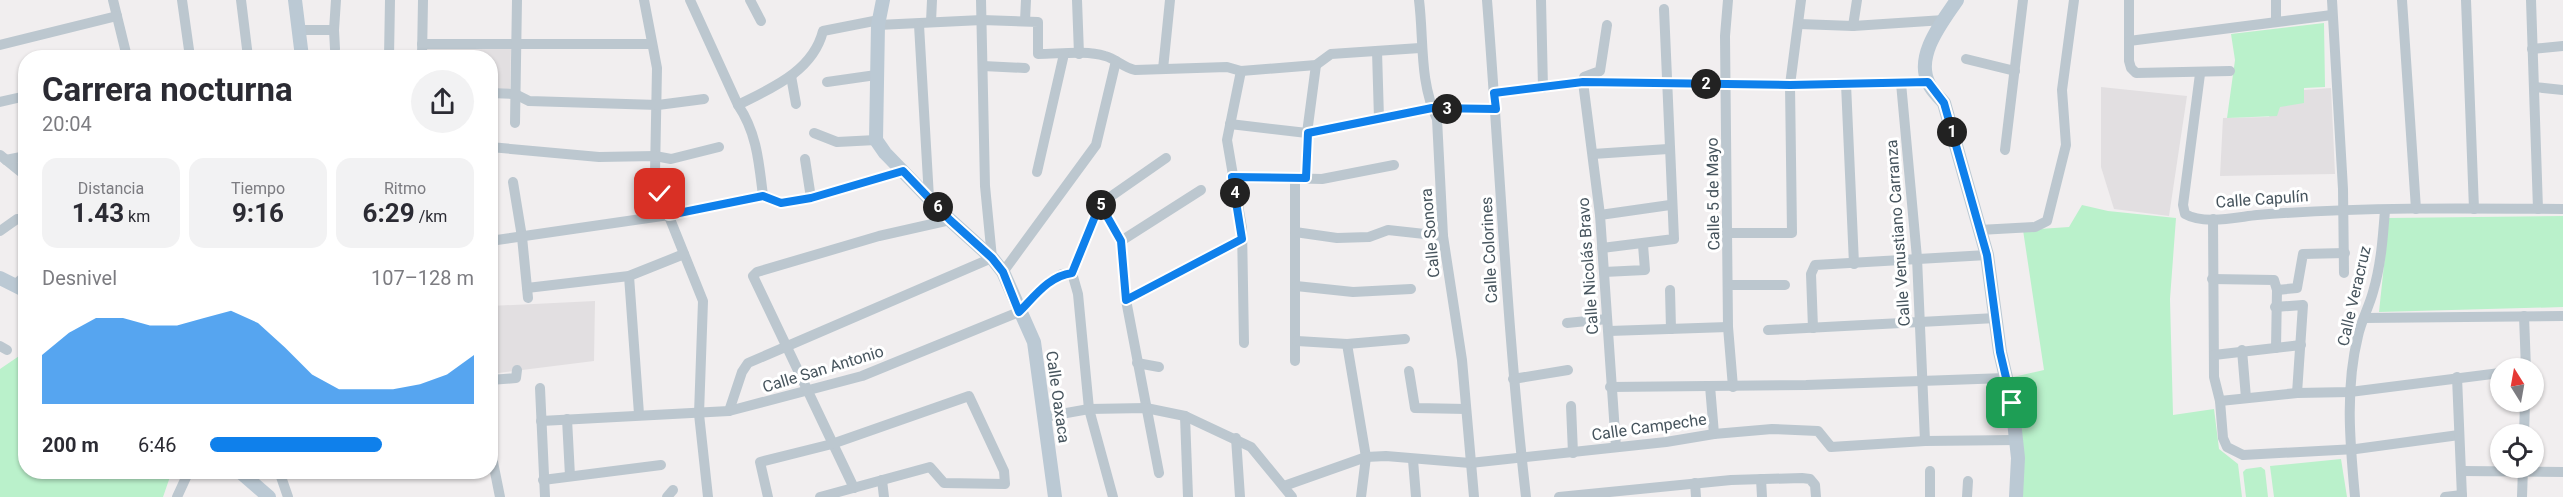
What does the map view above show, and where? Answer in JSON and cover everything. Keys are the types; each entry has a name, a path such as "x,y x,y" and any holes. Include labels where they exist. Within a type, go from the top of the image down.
{"street":[{"path":"113,0 125,50"},
{"path":"182,0 187,50"},
{"path":"241,0 247,50"},
{"path":"295,0 301,50"},
{"path":"335,49 336,0"},
{"path":"389,50 390,0"},
{"path":"422,50 423,0"},
{"path":"515,123 517,0"},
{"path":"644,0 657,68 655,173 660,194 704,301 699,414 708,497"},
{"path":"690,0 756,140 763,196"},
{"path":"750,0 761,21"},
{"path":"814,133 837,142 876,140 878,23 883,0"},
{"path":"932,0 932,22"},
{"path":"729,411 741,372 748,363 992,258 985,186 981,0"},
{"path":"1025,21 1026,0"},
{"path":"1077,0 1079,54"},
{"path":"1163,69 1170,0"},
{"name":"Calle Colorines","path":"1487,0 1496,109 1503,262 1526,497"},
{"path":"1541,0 1543,88"},
{"name":"Calle 5 de Mayo","path":"1728,0 1725,84 1729,233 1728,327 1733,387"},
{"path":"1729,233 1792,232 1790,85 1802,0"},
{"path":"1853,26 1857,0"},
{"path":"1957,0 1926,56 1928,82 1944,103 1987,255 2016,440 2016,497"},
{"path":"2005,150 2023,0"},
{"path":"1979,230 2035,227 2047,221 2066,145 2062,90 2074,0"},
{"path":"2129,0 2130,68 2141,75 2230,71"},
{"path":"2276,0 2276,22"},
{"path":"2332,0 2344,208 2344,273"},
{"path":"2402,0 2416,209"},
{"path":"2466,0 2474,209"},
{"path":"2531,0 2538,209"},
{"name":"Calle Sonora","path":"1420,1 1420,48 1432,108 1437,119 1443,236 1466,409 1474,497"},
{"path":"1602,248 1674,239 1670,205 1664,9"},
{"path":"2129,40 2332,15"},
{"path":"0,45 117,16"},
{"path":"738,105 791,76 818,48 823,31 878,23 919,25 932,22 982,20 1038,22 1038,54 1106,56 1124,67 1135,70 1227,67 1241,71 1316,65"},
{"path":"1798,24 1853,26 1944,20"},
{"path":"919,25 929,198"},
{"path":"1583,82 1584,77 1599,71 1606,25"},
{"path":"299,30 334,30"},
{"path":"422,44 652,44"},
{"path":"2532,49 2563,46"},
{"path":"1295,361 1297,341 1295,232 1316,65 1322,58 1331,54 1420,48"},
{"path":"1377,51 1379,119"},
{"path":"1037,172 1064,54"},
{"path":"1966,59 2014,71"},
{"path":"1003,272 1096,145 1116,61"},
{"path":"983,66 1025,68"},
{"path":"1241,71 1227,141 1242,239 1244,342"},
{"name":"Calle Capulín","path":"2200,74 2183,210 2190,216 2213,219 2344,208 2385,210 2563,209"},
{"path":"827,82 876,75"},
{"path":"791,76 796,105"},
{"path":"1494,93 1583,82 1790,85 1928,82"},
{"name":"Calle Nicolás Bravo","path":"1583,82 1600,215 1609,331 1610,387 1616,447"},
{"name":"Calle Venustiano Carranza","path":"1902,82 1917,258 1925,441"},
{"path":"1846,84 1854,264"},
{"path":"2534,87 2563,90"},
{"path":"498,93 515,94 529,101 658,105 704,99"},
{"path":"0,102 18,98"},
{"path":"1230,124 1308,133 1432,108 1496,109"},
{"name":"Calle Oaxaca","path":"876,140 950,220 992,258 1003,272 1034,342 1055,497"},
{"path":"498,148 599,157 655,156 671,159 720,147"},
{"path":"1593,154 1668,149"},
{"path":"3,158 18,157"},
{"path":"3,158 18,170"},
{"path":"1113,497 1089,409 1078,294 1072,273 1100,204 1166,158"},
{"path":"805,159 811,198"},
{"path":"1232,177 1322,179 1394,165"},
{"path":"498,240 669,215 763,196 781,203 811,198 903,171"},
{"path":"513,182 522,237 527,293 629,276 684,254"},
{"path":"1121,241 1201,190"},
{"path":"1100,204 1121,241 1126,300 1159,473"},
{"path":"1600,215 1670,205"},
{"name":"Calle Veracruz","path":"2355,497 2350,450 2350,392 2358,336 2380,260 2385,210"},
{"path":"0,231 17,219"},
{"path":"2213,219 2214,377 2220,401 2223,438 2227,447 2243,455 2350,450 2459,435"},
{"path":"854,488 806,392 753,276 757,272 879,236 950,220"},
{"path":"1295,232 1337,238 1369,237 1388,230 1443,236"},
{"path":"1126,300 1242,239"},
{"path":"1604,272 1645,270 1642,244"},
{"path":"2297,393 2303,305 2297,288 2303,254 2345,253"},
{"path":"1813,328 1811,274 1815,265 1987,255"},
{"path":"1019,312 1049,282 1062,274 1072,273"},
{"path":"629,276 639,414"},
{"path":"0,278 18,287"},
{"path":"2212,279 2274,280 2277,290 2276,348"},
{"path":"1729,285 1785,285"},
{"path":"1296,286 1353,292 1411,289"},
{"path":"2277,290 2297,288"},
{"path":"1670,290 1671,329"},
{"path":"2276,307 2303,305"},
{"name":"Calle San Antonio","path":"541,421 729,411 862,376 1019,312"},
{"path":"2524,316 2526,358"},
{"path":"2364,318 2563,316"},
{"path":"1768,330 1996,318"},
{"path":"1567,323 1607,319"},
{"path":"1609,331 1728,327"},
{"path":"1297,341 1347,344 1405,339"},
{"path":"1347,344 1366,457 1361,497"},
{"path":"2214,354 2301,345"},
{"path":"2241,350 2246,398"},
{"path":"1137,363 1159,367"},
{"path":"1513,379 1568,370"},
{"path":"1409,371 1415,408 1466,409"},
{"path":"498,378 517,374"},
{"path":"2220,401 2297,393 2350,392 2490,374"},
{"path":"2445,497 2462,496 2463,471 2457,377"},
{"path":"1610,387 1733,387 2006,378"},
{"path":"1710,386 1713,434"},
{"path":"540,388 545,497"},
{"path":"768,497 760,462 832,444 969,396 1004,471 1005,484 944,483 930,467 820,497"},
{"path":"1571,406 1573,453"},
{"path":"1044,417 1089,409 1146,408 1185,416 1236,438 1264,460 1292,497"},
{"path":"1185,416 1188,497"},
{"path":"567,419 570,476"},
{"name":"Calle Campeche","path":"1284,486 1366,457 1386,456 1470,463 1772,429 1818,431 1831,447 1925,441 2016,440"},
{"path":"1236,438 1240,497"},
{"path":"1413,460 1416,497"},
{"path":"543,480 661,465"},
{"path":"1930,471 1930,497"},
{"path":"2463,471 2490,471"},
{"path":"2544,471 2563,472"},
{"path":"2522,497 2523,478"},
{"path":"177,497 185,479"},
{"path":"248,479 269,497"},
{"path":"282,479 288,497"},
{"path":"496,479 500,497"},
{"path":"1761,479 1762,497"},
{"path":"1559,497 1695,483 1761,479 1810,479 1815,485 1816,497"},
{"path":"882,480 884,497"},
{"path":"1968,481 1968,497"},
{"path":"1695,483 1696,497"}],"shaded area":[{"path":"427,46 511,48 510,91 498,91 498,50 427,50"},
{"path":"2101,87 2187,96 2169,216 2114,209 2101,167"},
{"path":"2331,88 2335,174 2220,176 2223,118 2269,117 2272,108 2304,90"},
{"path":"595,301 594,361 498,373 498,306"}],"green space":[{"path":"2324,23 2325,87 2304,88 2304,103 2280,107 2277,116 2227,118 2235,60 2231,34"},
{"path":"2082,205 2108,211 2176,218 2170,299 2173,415 2214,409 2219,449 2238,464 2242,497 2011,497 2012,444 2000,380 2044,370 2023,230 2069,227"},
{"path":"2563,216 2563,307 2379,312 2389,218"},
{"path":"18,357 18,479 169,479 163,497 0,497 0,369"},
{"path":"2341,459 2347,497 2274,497 2270,466"},
{"path":"2261,467 2265,470 2268,497 2246,497 2243,472 2246,469"}],"route":[{"path":"660,194 669,215 763,196 770,201 781,203 811,198 903,171 950,220 992,258 1003,272 1019,312 1049,282 1062,274 1072,273 1100,204 1121,241 1126,300 1242,239 1232,177 1306,178 1308,133 1432,108 1496,109 1494,93 1583,82 1790,85 1928,82 1944,103 1987,255 2000,352 2012,403"}]}
